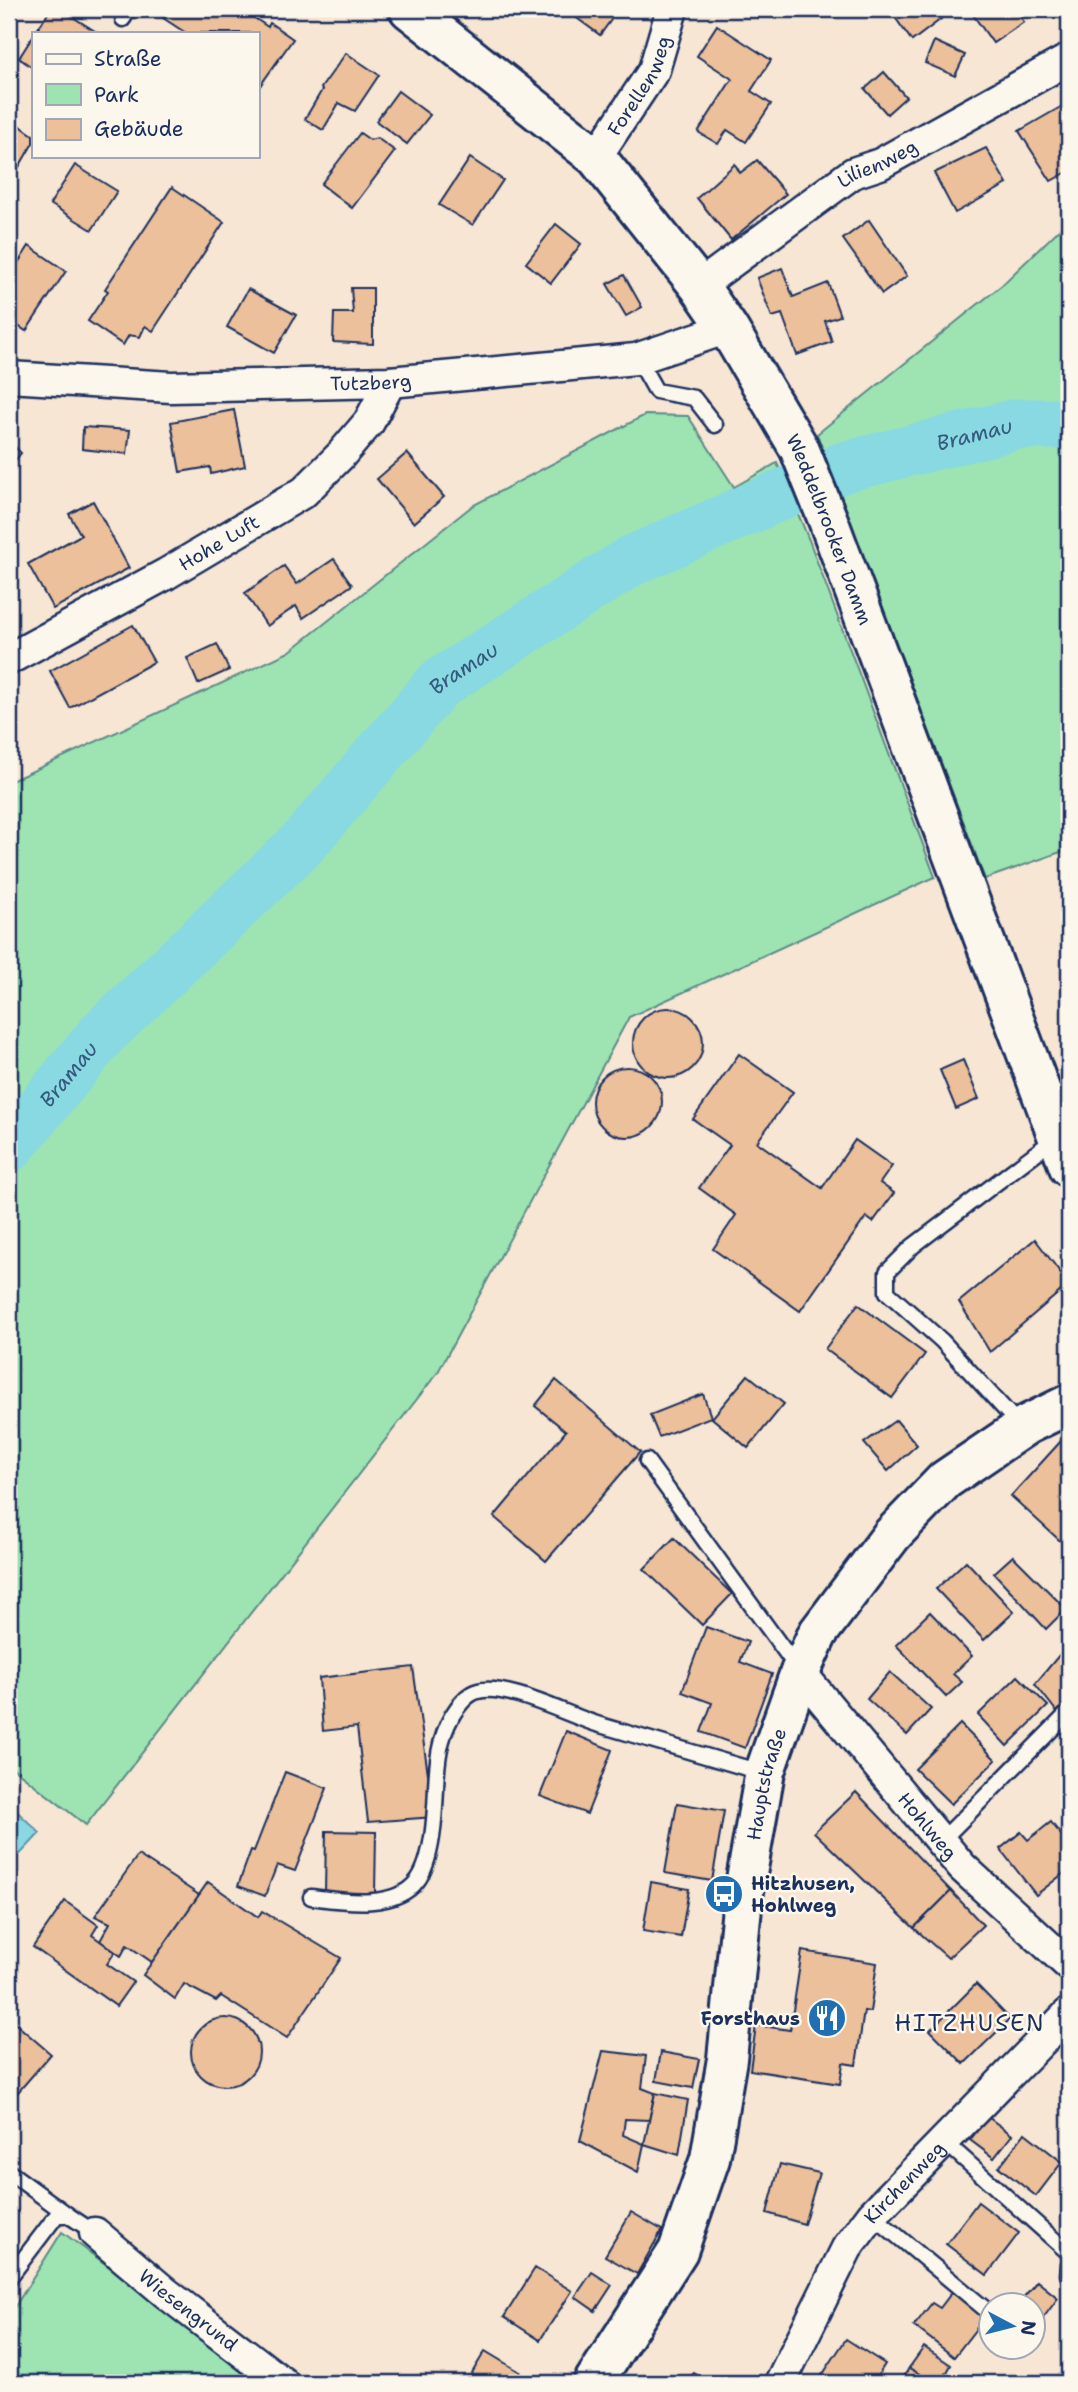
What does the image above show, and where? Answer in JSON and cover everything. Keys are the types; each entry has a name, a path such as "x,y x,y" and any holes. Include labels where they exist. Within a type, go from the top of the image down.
{"street":[{"name":"Weddelbrooker Damm","path":"408,9 596,157 699,286 728,328 799,448 1063,1138"},
{"name":"Forellenweg","path":"596,157 654,70 673,9"},
{"name":"Lilienweg","path":"699,286 853,173 880,164 1069,59"},
{"name":"Tutzberg","path":"9,377 171,387 390,382 638,359 728,328"},
{"name":"Hohe Luft","path":"9,659 166,574 304,492 369,422 390,382"},
{"name":"Hauptstraße","path":"593,2383 678,2251 710,2160 727,2059 743,1897 765,1771 800,1672 818,1633 892,1535 945,1480 1022,1428 1069,1404"},
{"name":"Hohlweg","path":"800,1672 962,1867 1069,1965"},
{"name":"Kirchenweg","path":"780,2383 847,2248 872,2215 1069,2013"},
{"name":"Wiesengrund","path":"95,2233 177,2302 283,2383"}],"lane":[{"path":"638,359 656,391 694,398 715,425"},
{"path":"1022,1428 942,1341 887,1292 887,1272 913,1245 1063,1138"},
{"path":"647,1461 800,1672"},
{"path":"311,1897 340,1901 380,1900 400,1895 418,1881 432,1836 437,1754 448,1724 461,1702 475,1691 510,1693 597,1724 765,1771"},
{"path":"940,1842 1069,1712"},
{"path":"944,2142 1069,2253"},
{"path":"9,2172 95,2233"},
{"path":"9,2278 57,2215 68,2215"},
{"path":"872,2215 976,2301"}],"green space":[{"path":"1069,220 1069,849 985,879 817,434 1002,285"},
{"path":"645,415 688,416 734,487 777,463 809,540 935,877 629,1017 438,1372 86,1825 9,1765 9,782 289,652 472,506"},
{"path":"62,2232 266,2383 9,2383 9,2316"}],"water":[{"path":"9,1804 40,1833 9,1866"}],"building":[{"path":"51,9 60,9 96,32 36,32"},
{"path":"169,9 241,9 268,27 270,23 293,39 259,87 259,32 184,32 163,18"},
{"path":"579,9 619,9 600,35 574,16"},
{"path":"889,9 933,9 941,19 912,41"},
{"path":"969,9 1015,9 1024,22 993,43"},
{"path":"717,25 771,60 751,91 771,104 746,142 727,130 718,144 698,132 732,79 697,56"},
{"path":"32,38 32,67 19,58"},
{"path":"934,41 965,55 955,76 925,63"},
{"path":"346,53 379,75 355,111 339,103 323,130 305,119 321,88"},
{"path":"884,72 906,97 887,114 865,89"},
{"path":"398,91 430,115 407,144 376,121"},
{"path":"1064,105 1069,114 1069,171 1051,181 1019,131"},
{"path":"9,118 32,134 32,145 9,184"},
{"path":"360,133 370,140 377,138 395,151 352,208 321,184"},
{"path":"986,148 1007,184 955,213 934,173"},
{"path":"470,158 503,180 473,225 439,205"},
{"path":"757,160 786,194 731,240 697,198 735,164 740,173"},
{"path":"75,165 117,191 92,230 50,204"},
{"path":"172,187 224,222 153,331 145,326 140,337 129,335 123,345 88,321 108,291 105,289"},
{"path":"869,220 907,276 882,294 843,239"},
{"path":"556,224 581,244 551,283 526,263"},
{"path":"29,246 66,271 26,331 9,320 9,277"},
{"path":"782,268 793,297 828,283 840,316 825,321 832,342 797,355 782,314 772,317 757,278"},
{"path":"624,275 642,307 626,316 607,284"},
{"path":"351,288 373,288 373,344 333,342 334,313 353,313"},
{"path":"248,289 296,315 274,353 227,327"},
{"path":"234,410 245,466 211,474 210,467 180,472 171,422"},
{"path":"83,427 130,430 127,454 82,449"},
{"path":"9,441 21,453 9,468"},
{"path":"407,453 444,497 414,523 377,479"},
{"path":"93,501 129,568 53,609 28,564 81,535 69,514"},
{"path":"334,559 352,585 303,618 296,606 267,626 245,593 284,566 297,584"},
{"path":"133,625 154,662 70,708 50,671"},
{"path":"217,644 229,670 198,684 187,658"},
{"path":"668,1008 687,1014 697,1024 703,1043 697,1062 687,1072 668,1078 649,1072 639,1062 633,1043 639,1024 649,1014"},
{"path":"739,1054 793,1092 757,1142 822,1188 855,1140 892,1166 880,1183 894,1193 873,1222 866,1217 800,1311 713,1249 736,1215 699,1188 730,1145 693,1119"},
{"path":"963,1060 979,1099 956,1109 940,1070"},
{"path":"627,1067 646,1073 656,1083 662,1102 656,1121 646,1131 627,1137 608,1131 598,1121 592,1102 598,1083 608,1073"},
{"path":"1035,1239 1069,1284 990,1352 959,1302"},
{"path":"858,1304 925,1354 892,1398 825,1349"},
{"path":"748,1375 784,1404 748,1448 712,1418"},
{"path":"556,1380 640,1452 546,1561 494,1517 566,1431 535,1406"},
{"path":"703,1394 711,1417 659,1437 650,1415"},
{"path":"896,1420 917,1445 888,1471 864,1443"},
{"path":"1062,1440 1069,1446 1069,1549 1011,1496"},
{"path":"674,1538 732,1594 702,1625 644,1569"},
{"path":"1013,1556 1066,1609 1046,1629 994,1573"},
{"path":"966,1561 1014,1612 984,1640 936,1589"},
{"path":"930,1612 972,1656 953,1674 962,1682 946,1697 896,1645"},
{"path":"706,1627 748,1642 740,1662 772,1674 745,1748 701,1732 712,1703 682,1692"},
{"path":"1065,1648 1069,1652 1069,1699 1057,1712 1035,1684"},
{"path":"413,1667 434,1817 368,1822 357,1727 323,1731 319,1678"},
{"path":"890,1672 931,1709 907,1735 867,1699"},
{"path":"1018,1676 1048,1706 1007,1746 978,1715"},
{"path":"960,1724 996,1760 951,1804 915,1769"},
{"path":"566,1731 612,1750 587,1814 540,1796"},
{"path":"285,1772 327,1788 295,1871 277,1865 265,1896 238,1886"},
{"path":"856,1792 951,1891 914,1928 814,1832"},
{"path":"677,1803 724,1811 712,1881 665,1873"},
{"path":"1051,1822 1069,1845 1069,1869 1036,1895 1000,1849 1021,1832 1028,1840"},
{"path":"326,1831 376,1832 375,1894 325,1894"},
{"path":"138,1855 199,1895 152,1962 127,1945 121,1956 100,1941 110,1923 95,1916"},
{"path":"208,1882 258,1917 262,1911 341,1958 287,2038 221,1996 216,2001 184,1984 175,1999 143,1975"},
{"path":"651,1882 689,1889 681,1937 643,1931"},
{"path":"951,1891 983,1925 948,1958 914,1928"},
{"path":"65,1901 98,1925 92,1935 115,1952 107,1964 133,1982 116,2006 33,1947"},
{"name":"Forsthaus","path":"802,1951 877,1963 870,2012 864,2011 856,2065 843,2063 840,2084 750,2070 756,2025 790,2030"},
{"path":"976,1984 1010,2019 964,2064 930,2030"},
{"path":"9,2018 51,2054 13,2098 9,2095"},
{"path":"225,2018 238,2021 249,2028 256,2039 259,2052 256,2065 249,2076 238,2083 225,2086 212,2083 201,2076 194,2065 191,2052 194,2039 201,2028 212,2021"},
{"path":"603,2051 646,2056 642,2088 655,2093 649,2120 625,2119 623,2135 644,2144 638,2172 580,2141"},
{"path":"661,2052 699,2059 693,2088 656,2081"},
{"path":"655,2093 688,2100 679,2155 644,2144"},
{"path":"988,2117 1012,2135 994,2158 970,2140"},
{"path":"1025,2133 1062,2162 1036,2196 999,2167"},
{"path":"780,2164 819,2173 804,2224 767,2213"},
{"path":"978,2202 1019,2233 987,2275 946,2244"},
{"path":"631,2212 662,2230 637,2274 605,2256"},
{"path":"535,2268 572,2291 540,2340 504,2317"},
{"path":"592,2272 612,2285 595,2311 575,2297"},
{"path":"1037,2281 1058,2298 1046,2314 1046,2290 1030,2290"},
{"path":"953,2291 976,2308 976,2329 954,2357 914,2326 932,2303 940,2308"},
{"path":"846,2339 885,2364 873,2383 817,2383"},
{"path":"924,2347 951,2365 941,2383 935,2383 909,2368"},
{"path":"485,2351 520,2372 513,2383 466,2383"},
{"path":"909,2368 935,2383 900,2383"},
{"path":"694,2373 708,2383 684,2383"}],"waterway":[{"name":"Bramau","path":"9,1147 103,1033 302,844 439,684 631,561 844,467 1017,424 1069,424"}],"place":[{"name":"Hitzhusen, Hohlweg","path":"724,1894"},
{"name":"Forsthaus","path":"827,2018"}],"district":[{"name":"HITZHUSEN","path":"970,2023"}]}
